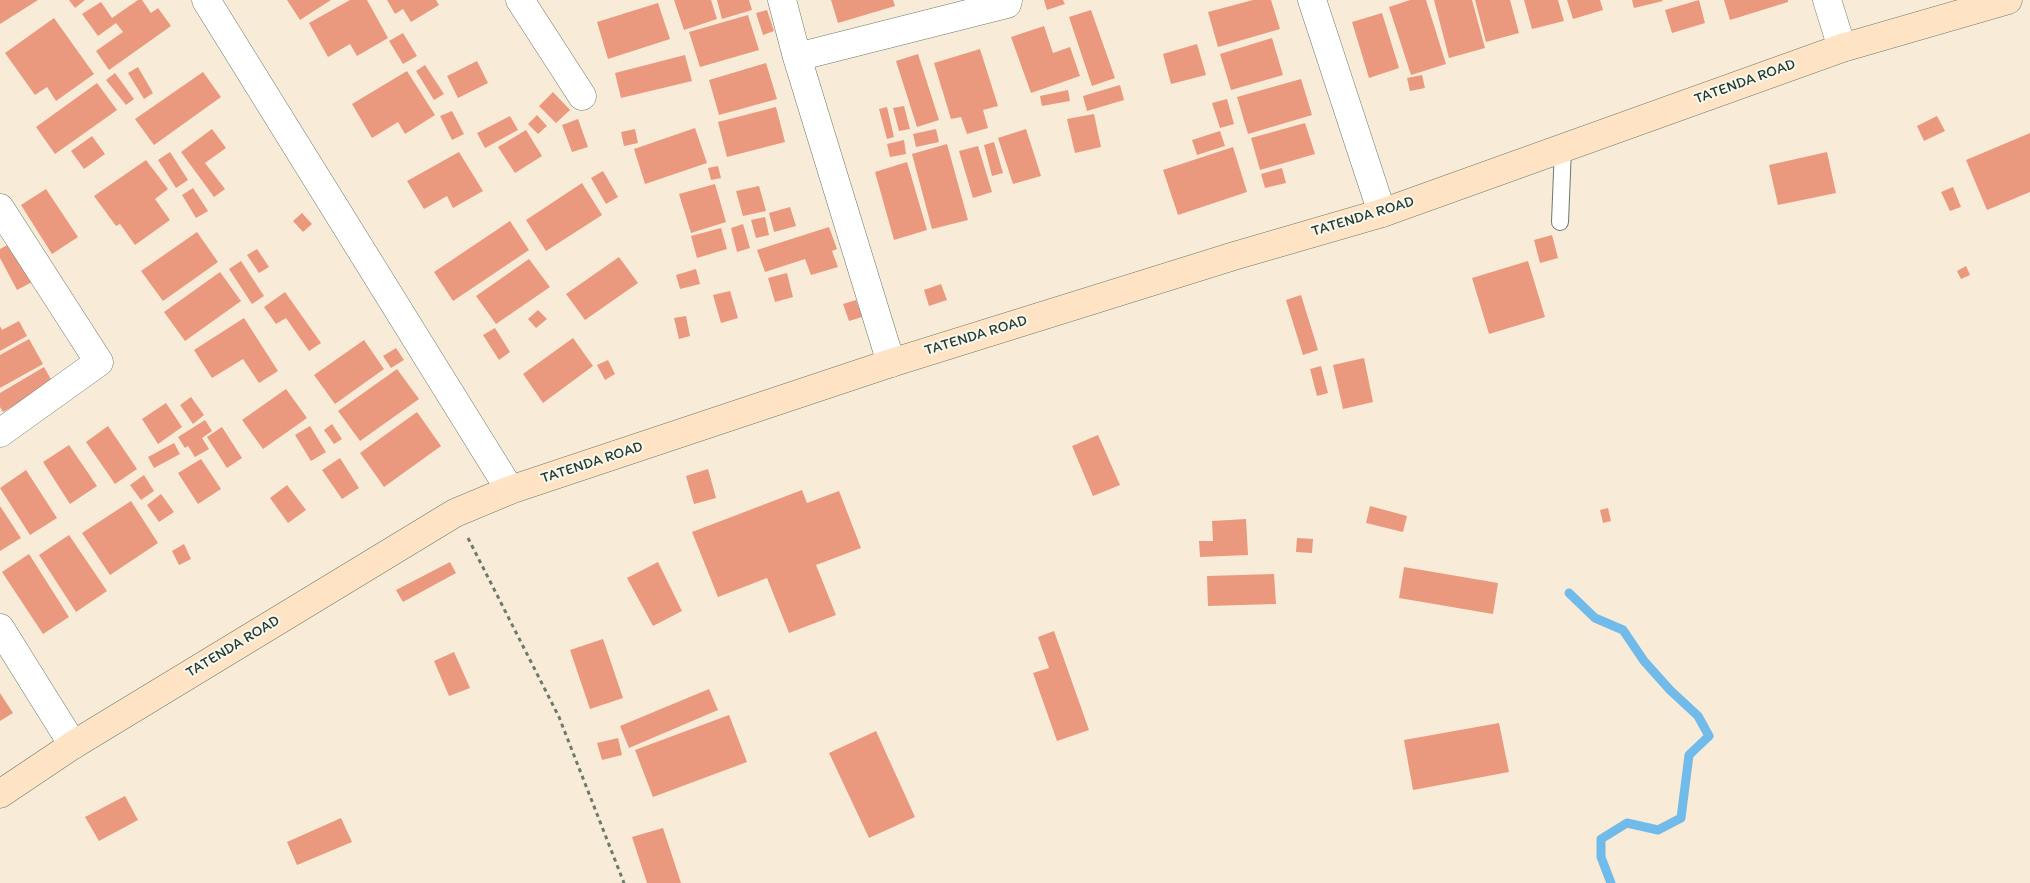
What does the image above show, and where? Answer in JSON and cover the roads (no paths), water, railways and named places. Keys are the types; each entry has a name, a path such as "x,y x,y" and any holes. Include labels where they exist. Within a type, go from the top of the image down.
{"street":[{"path":"206,0 510,490"},
{"path":"520,0 582,96"},
{"path":"782,0 797,57 891,363"},
{"path":"797,57 1007,4 1008,0"},
{"path":"1312,0 1382,213"},
{"path":"1827,0 1842,48"},
{"name":"TATENDA ROAD","path":"0,794 73,745 455,513 510,490 891,363 1234,256 1382,213 1842,48 2008,0"},
{"path":"0,208 99,362 0,433"},
{"path":"0,628 73,745"}],"lane":[{"path":"1560,222 1563,148"}],"waterway":[{"path":"1569,593 1595,618 1623,630 1644,661 1670,690 1698,716 1709,736 1689,755 1681,818 1658,830 1627,823 1601,839 1601,857 1611,883"}]}
